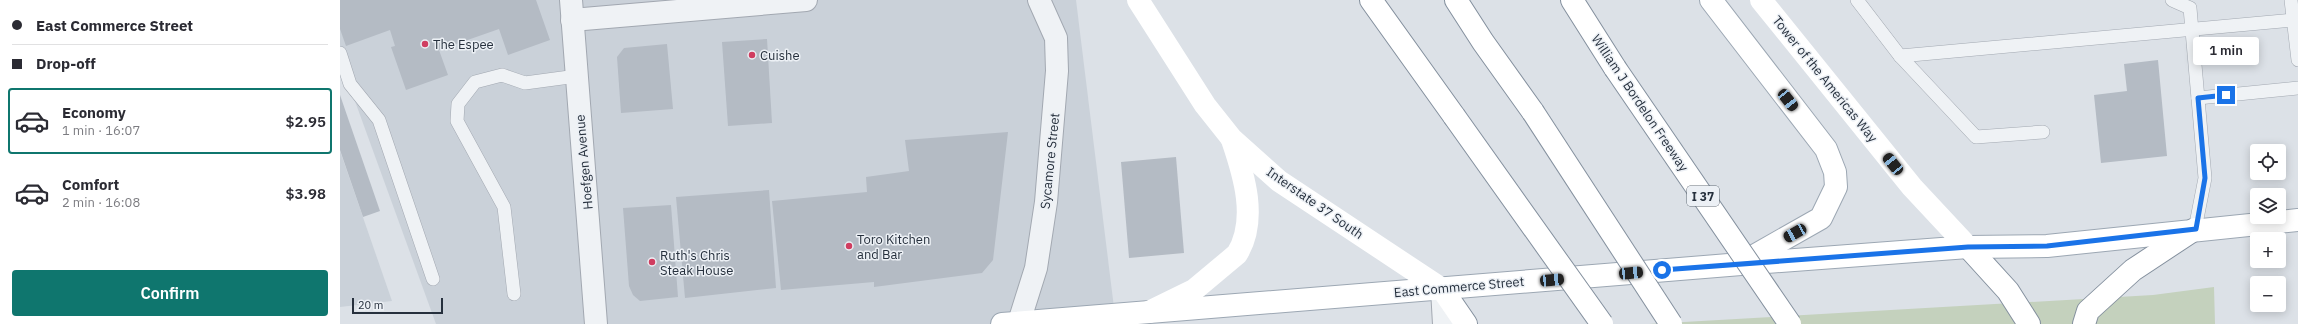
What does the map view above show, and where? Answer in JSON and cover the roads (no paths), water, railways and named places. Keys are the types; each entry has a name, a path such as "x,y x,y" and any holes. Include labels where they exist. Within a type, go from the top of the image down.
{"main road":[{"name":"Interstate 37 South","path":"1138,0 1205,105 1232,139 1279,180 1442,289"},
{"path":"1370,0 1602,324"},
{"path":"1456,0 1483,42 1533,112 1671,324"},
{"name":"William J Bordelon Freeway","path":"1572,0 1615,68 1790,324"},
{"path":"1711,0 1826,149 1836,186 1821,218 1741,264"},
{"name":"Tower of the Americas Way","path":"1761,0 1912,187 2008,290 2029,324"},
{"path":"1149,312 1194,290 1237,254 1241,248 1247,225 1247,209 1243,174 1232,139"},
{"name":"East Commerce Street","path":"1010,323 1968,247 2047,246 2196,229 2298,220"},
{"path":"2084,324 2088,311 2133,270 2196,229"},
{"path":"1442,289 1466,324"}],"street":[{"path":"572,10 806,0"},
{"name":"Sycamore Street","path":"1010,323 1036,268 1045,209 1057,71 1056,38 1039,0"},
{"name":"Hoefgen Avenue","path":"572,10 596,324"},
{"path":"1442,289 1444,324"}],"lane":[{"path":"1857,0 1900,56 1976,137 2043,132"},
{"path":"2172,0 2190,8 2205,178 2196,229"},
{"path":"2291,0 2298,60"},
{"path":"1900,56 2192,28 2294,20"},
{"path":"340,53 350,84 379,120 433,279"},
{"path":"514,294 504,207 457,121 458,104 475,82 502,75 525,83 577,76"},
{"path":"2198,98 2298,88"}],"place":[{"name":"The Espee","path":"425,44"},
{"name":"Cuishe","path":"752,55"},
{"name":"Toro Kitchen and Bar","path":"849,246"},
{"name":"Ruth's Chris Steak House","path":"652,262"}]}
